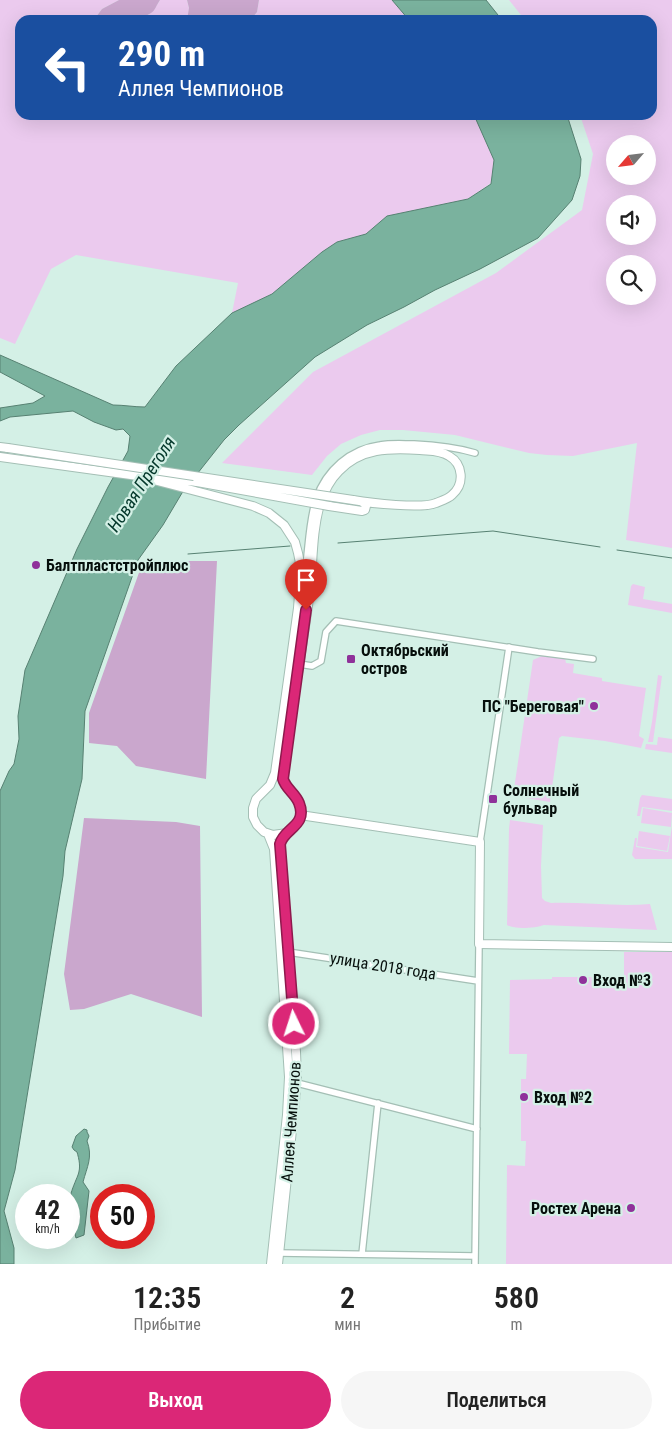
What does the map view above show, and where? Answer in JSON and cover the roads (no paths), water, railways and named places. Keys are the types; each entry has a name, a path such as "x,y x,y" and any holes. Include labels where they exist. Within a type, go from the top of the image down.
{"main road":[{"path":"4,448 353,500 362,502 430,505 446,499 456,491 460,481 460,469 453,458 442,452 395,449 378,450 356,458 336,474 328,485 320,507 315,538 310,590 283,774 284,784 298,801 300,815 480,842 479,944 672,948"},
{"path":"3,458 197,482 352,510 364,510 366,506 362,502"},
{"name":"Аллея Чемпионов","path":"138,476 227,498 258,508 274,516 290,534 297,548 300,562 298,608 275,773 270,785 256,799 253,812 257,825 268,834 274,849 289,1077 287,1114 271,1264"},
{"path":"266,790 280,788 289,791"},
{"name":"Аллея Чемпионов","path":"278,1264 297,1083 280,844 281,839 297,824 300,815"},
{"path":"268,834 278,835 287,833"}],"street":[{"path":"298,608 304,582 315,505 321,487 337,466 361,450 386,444 439,445 475,453"},
{"path":"298,664 312,666 321,661 326,632 336,621 593,658"},
{"path":"480,842 509,647"},
{"path":"475,1264 479,944"},
{"name":"улица 2018 года","path":"288,952 478,981"},
{"path":"297,1083 477,1129"},
{"path":"362,1254 378,1103"},
{"path":"279,1253 475,1256"}],"water":[{"path":"392,0 486,0 498,15 405,15"},
{"name":"Новая Преголя","path":"476,120 569,120 581,159 580,176 572,200 538,238 367,325 315,357 224,440 182,493 163,525 138,560 85,711 82,779 65,851 63,876 15,1170 4,1211 14,1248 14,1264 0,1264 0,791 14,764 19,739 18,716 25,670 77,549 128,451 130,436 123,429 116,430 94,422 73,411 10,417 0,421 0,408 33,403 45,396 0,372 0,355 113,405 145,407 176,366 232,313 272,294 322,252 337,242 366,234 387,216 468,199 491,184 494,160"},
{"path":"84,1129 87,1130 89,1136 87,1141 89,1147 88,1167 83,1182 89,1191 84,1235 80,1236 80,1184 75,1184 80,1166 77,1152 72,1147 76,1136"}],"waterway":[{"path":"338,543 493,531 600,547"},
{"path":"188,554 290,546"},
{"path":"617,550 672,558"}],"place":[{"name":"Балтпластстройплюс","path":"36,565"},
{"name":"Октябрьский остров","path":"351,659"},
{"name":"ПС \"Береговая\"","path":"594,706"},
{"name":"Солнечный бульвар","path":"493,799"},
{"name":"Вход №3","path":"583,980"},
{"name":"Вход №2","path":"524,1097"},
{"name":"Ростех Арена","path":"631,1208"}]}
